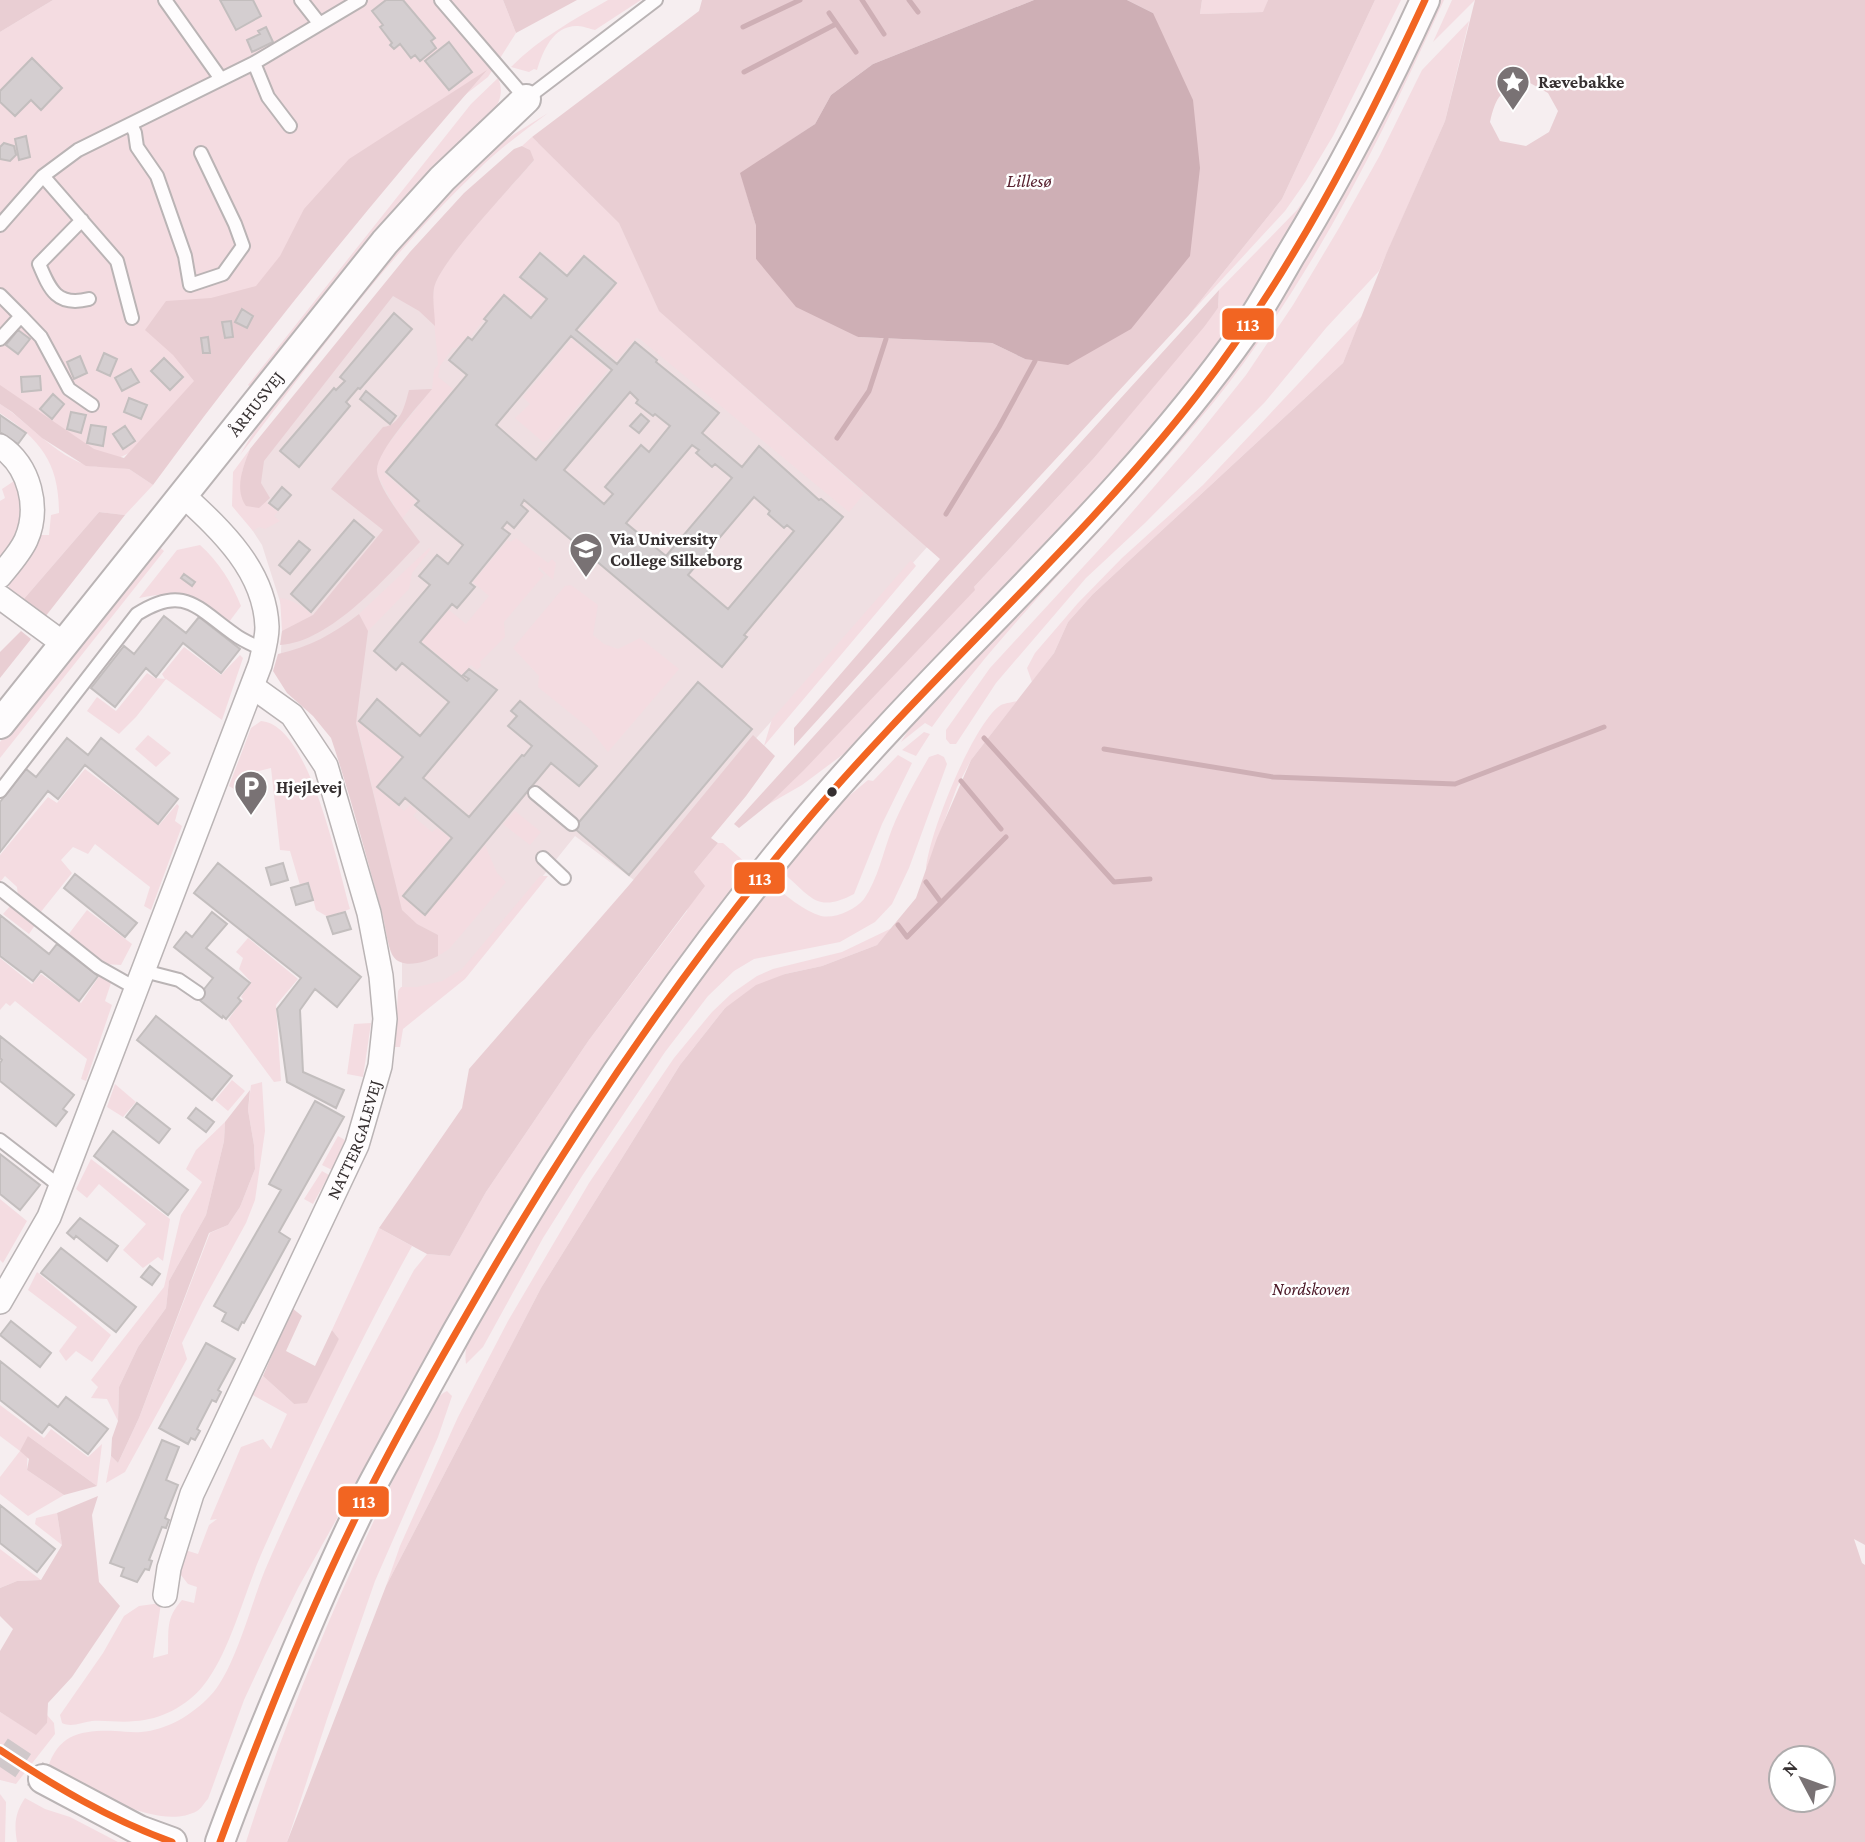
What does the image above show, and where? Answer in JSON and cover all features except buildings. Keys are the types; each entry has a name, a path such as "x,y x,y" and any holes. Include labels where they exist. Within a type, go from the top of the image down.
{"street":[{"path":"220,1842 251,1758 311,1616 363,1503 478,1292 586,1116 682,979 799,830 960,651 1117,488 1182,412 1246,329 1335,179 1425,0"},
{"name":"ÅRHUSVEJ","path":"0,724 386,242 442,180 527,99"},
{"path":"0,446 19,465 28,482 32,501 26,540 0,576"},
{"path":"0,1302 49,1217 253,687 264,650 267,628 265,613 253,575 235,547 184,496"},
{"path":"3,604 64,644"},
{"name":"NATTERGALEVEJ","path":"165,1594 169,1568 192,1494 358,1145 380,1066 385,1019 381,976 369,913 326,766 292,715 253,687"},
{"path":"43,1779 139,1829 172,1842"}],"lane":[{"path":"165,0 221,79"},
{"path":"301,0 319,23"},
{"path":"1,223 43,176 78,150 254,64 360,0"},
{"path":"441,0 527,99 573,61 656,0"},
{"path":"254,64 268,97 290,126"},
{"path":"131,124 137,147 157,176 185,256 190,285 223,274 243,246 201,153"},
{"path":"43,176 117,261 132,318"},
{"path":"82,220 39,264 47,284 60,299 76,302 89,299"},
{"path":"0,295 41,337 69,389 92,405"},
{"path":"0,339 20,316"},
{"path":"0,791 138,614 153,604 171,600 199,606 236,636 264,650"},
{"path":"535,793 572,824"},
{"path":"543,858 564,878"},
{"path":"0,889 98,967 140,980 179,981 198,993"},
{"path":"0,1140 61,1187"}],"shaded area":[{"path":"53,0 503,0 516,33 488,77 452,105 136,450 101,466 129,469 153,485 125,515 99,512 23,600 9,588 8,579 39,535 49,535 51,515 59,513 58,495 56,480 45,454 27,433 0,413 0,404 59,451 72,459 98,467 0,389 0,32"},
{"path":"608,0 641,0 595,30 578,26 569,27 556,34 546,47 537,70 529,72 511,67 545,38"},
{"path":"1202,0 1268,0 1264,12 1200,14"},
{"path":"1375,0 1401,0 1333,136 1285,211 1189,315 1282,199"},
{"path":"1408,0 1434,0 1238,319 1124,464 857,744 802,785 769,804 974,590 1094,458 1218,308 1219,290 1297,210 1311,190 1374,73"},
{"path":"1438,0 1444,0 1395,105 1341,209 1281,309 1248,357 1178,444 998,643 932,727 925,723 901,742 921,709 1149,471"},
{"path":"1452,0 1475,0 1433,42"},
{"path":"1469,21 1445,121 1379,271 1326,328 1265,402 1145,523 1086,578 996,683 956,744 950,744 946,739 946,730 990,668 1107,541 1186,450 1246,375 1293,305 1339,228 1380,155 1422,70"},
{"path":"498,78 500,96 492,114 253,389 248,385 471,104"},
{"path":"548,113 486,162 413,237 353,308 240,455 262,418 391,253 468,172 503,141"},
{"path":"532,137 619,223 659,311 864,494 849,512 640,339 636,338 617,360 580,330 618,283 584,254 567,273 541,251 518,277 545,299 531,315 504,294 471,336 453,348 440,366 438,377 453,389 384,473 416,501 402,519 376,472 379,456 432,389 434,370 438,365 434,288 462,243 534,161 530,150 522,146"},
{"name":"Via University College Silkeborg","path":"544,138 928,546 742,754 646,889 575,836 466,972 402,1001 402,956 333,736 280,671 283,611 262,545 236,505 252,460 468,197"},
{"path":"1362,316 1343,363 1093,594 1068,622 1054,653 1032,682 1027,668 1035,653 1078,603 1122,558 1203,485"},
{"path":"572,339 608,370 548,440 543,442 515,418 530,404 523,397"},
{"path":"250,449 242,472 259,508 266,501 278,512 274,516 280,521 265,529 259,527 253,531 232,506 233,472"},
{"path":"17,479 22,513 18,531 0,560 0,501 5,498 2,489"},
{"path":"516,538 548,563 552,559 556,563 553,580 539,567 544,575 504,622 505,637 480,662 481,666 477,670 471,665 462,675 421,641 449,610 466,624 489,596 473,582 508,540 510,542"},
{"path":"156,544 164,551 0,758 0,742"},
{"path":"200,545 224,573 241,606 229,622 187,597 167,594 139,598 177,550"},
{"path":"431,549 412,573 409,589 368,631 359,614"},
{"path":"911,560 916,566 764,746 772,719"},
{"path":"571,585 598,605 593,635 604,644 618,649 640,638 679,669 608,752 590,729 538,687 539,676 513,648 565,586"},
{"path":"280,598 301,606 313,615 282,631"},
{"path":"184,647 221,675 240,655 243,658 222,720 166,679 119,734 87,711 97,697 116,711 147,673 155,678 165,679 162,674"},
{"path":"1017,701 971,760 957,787 926,870 928,854 943,808 978,733 990,715 1001,705"},
{"path":"356,719 401,757 377,787 404,811 410,805 417,811 413,816 432,832 437,828 450,838 402,896 425,916 485,845 497,873 506,882 449,949 438,956 438,935 417,924 402,910"},
{"path":"261,721 278,728 294,746 308,771 329,832 350,909 328,917 316,910 309,883 300,885 290,851 280,850 271,768 239,776 234,789 229,786 251,728"},
{"path":"924,732 930,734 916,756 902,750"},
{"path":"148,735 171,753 156,767 135,749"},
{"path":"938,754 944,757 947,764 909,868 892,904 875,922 840,942 754,959 734,971 708,996 665,1052 582,1176 543,1238 483,1347 466,1364 467,1341 484,1306 641,1055 771,884 801,906 821,916 838,915 855,907 864,899 873,883 892,829 909,792 929,757"},
{"path":"898,755 912,763 882,824 854,894 831,902 815,900 782,872 836,807 868,780 873,781"},
{"path":"85,769 159,825 177,804 179,806 175,821 182,826 151,910 144,906 150,887 95,844 88,854 73,847 61,860 72,873 40,913 18,896 17,887 5,876 0,882 0,855 48,797 57,803"},
{"path":"515,811 541,832 530,845 503,824"},
{"path":"718,843 723,843 753,869 409,1390 298,1588 265,1655 244,1700 208,1799 197,1811 181,1816 162,1816 121,1804 48,1768 58,1748 73,1736 92,1732 138,1732 160,1728 195,1709 219,1685 234,1655 265,1570 299,1493 414,1270 427,1254 450,1256 486,1192 589,1040 687,911 694,872"},
{"path":"540,876 548,876 465,979 403,1029 400,1047 395,1047 398,991 401,987 417,987 442,981 462,969"},
{"path":"11,905 35,925 29,934 3,914"},
{"path":"87,910 132,944 121,965 104,964 68,935"},
{"path":"892,928 877,945 822,966 785,974 725,1008 680,1065 541,1288 386,1586 400,1546 458,1417 508,1321 589,1183 674,1058 712,1012 731,994 757,976 773,969 842,952"},
{"path":"248,938 298,979 276,1005 281,1081 274,1082 228,1020 251,982 239,969 243,958 236,952"},
{"path":"0,958 32,984 41,974 81,1003 100,975 111,983 105,1001 112,1005 86,1081 81,1079 87,1059 15,1001 10,1006 6,1003 0,1010"},
{"path":"371,1023 363,1077 347,1074 354,1024"},
{"path":"232,1080 245,1091 228,1111 215,1100"},
{"path":"262,1082 265,1131 255,1200 246,1223 182,1343 187,1359 125,1472 106,1483 111,1456 118,1463 139,1418 210,1233 228,1225 240,1207 255,1169 248,1110 251,1085"},
{"path":"115,1084 136,1102 123,1117 107,1107"},
{"path":"225,1122 224,1141 206,1215 169,1281 166,1308 138,1347 119,1387 118,1421 107,1399 91,1398 98,1387 91,1380 164,1287 181,1215 202,1182 186,1169 196,1150"},
{"path":"338,1136 345,1140 332,1170 322,1165"},
{"path":"91,1159 170,1219 163,1261 158,1257 143,1268 123,1250 146,1224 99,1184 87,1198 76,1189"},
{"path":"322,1171 329,1175 313,1204 304,1199"},
{"path":"0,1199 27,1221 3,1263 0,1260"},
{"path":"379,1228 412,1246 316,1435 263,1550 229,1639 213,1672 189,1700 154,1718 130,1722 92,1721 73,1725 62,1723 60,1715 103,1653 124,1616 139,1606 161,1603 153,1658 168,1654 169,1625 173,1613 182,1600 194,1603 197,1587 188,1584 177,1570 185,1550 198,1554 209,1525 217,1519 210,1520 241,1447 263,1439 271,1449 287,1414 251,1394 263,1376 294,1404 339,1339 332,1330"},
{"path":"37,1272 111,1335 92,1362 76,1351 66,1361 59,1351 77,1327 28,1290"},
{"path":"447,1391 452,1396 438,1437 375,1581 287,1842 246,1842 296,1703 353,1566 417,1429 439,1396"},
{"path":"0,1405 44,1438 51,1429 88,1457 102,1444 97,1486 28,1436 27,1470 64,1495 28,1516 0,1494 0,1477 20,1451 0,1436"},
{"path":"57,1513 62,1545 35,1524 36,1518"},
{"path":"0,1549 41,1580 17,1581 0,1588"},
{"path":"0,1712 36,1734 47,1723 47,1715 54,1723 55,1734 16,1784 0,1780"},
{"path":"0,1794 6,1802 5,1842 0,1842"},
{"path":"25,1798 118,1842 17,1842 16,1819"}],"green space":[{"path":"0,0 53,0 0,32"},
{"path":"503,0 577,0 516,33"},
{"path":"702,0 1034,0 873,64 831,95 815,124 741,174 756,226 756,259 858,337 992,343 1025,359 1153,13 1127,0 1202,0 1200,14 1263,12 1268,0 1375,0 1282,199 1189,315 794,746 794,728 940,559 659,311 619,223 532,137 699,11"},
{"name":"Nordskoven","path":"1475,0 1865,0 1865,1545 1854,1539 1865,1565 1865,1842 287,1842 386,1586 541,1288 680,1065 725,1008 756,985 785,974 822,966 877,945 916,898 937,838 971,760 1054,653 1068,622 1093,594 1343,363 1387,252 1445,121","holes":["1530,83 1548,93 1558,111 1549,132 1526,146 1500,141 1490,122 1495,105 1502,94 1513,87"]},
{"path":"487,70 315,274 153,485 129,469 86,466 42,438 0,404 0,385 94,449 124,458 194,381 173,355 145,330 166,301 211,298 256,286 280,256 304,209 349,159"},
{"path":"522,146 530,150 534,160 463,242 439,276 433,292 435,326 419,311 393,296 264,461 261,483 270,498 259,508 246,506 240,485 250,449 410,252 464,193 514,149"},
{"path":"1219,290 1218,308 1204,327 1094,458 974,587 975,590 769,804 739,828 734,824"},
{"path":"432,389 390,441 378,463 377,471 388,497 420,542 374,589 338,620 319,633 280,645 282,631 313,615 383,530 331,489 383,427 398,418 409,390"},
{"path":"99,512 125,515 45,617 23,600"},
{"path":"359,614 368,631 356,723 402,910 417,924 438,935 438,956 414,964 402,963 391,952 345,780 331,738 313,716 287,693 273,671 278,654 321,639"},
{"path":"21,631 31,639 0,678 0,652"},
{"path":"753,735 775,756 711,838 718,843 694,872 705,886 589,1040 486,1192 450,1256 427,1254 379,1228 462,1108 469,1069 630,884"},
{"path":"250,1090 248,1110 255,1169 240,1207 228,1225 209,1233 139,1418 118,1463 111,1456 112,1438 118,1421 119,1387 138,1347 166,1308 169,1281 206,1215 224,1141 225,1122"},
{"path":"292,1308 302,1316 286,1351 315,1366 332,1330 339,1339 307,1403 294,1404 263,1376"},
{"path":"28,1436 97,1486 64,1495 27,1470 29,1459 20,1451"},
{"path":"98,1496 92,1515 99,1582 120,1606 72,1677 48,1703 47,1723 36,1735 0,1712 0,1651 13,1629 0,1616 0,1588 17,1581 41,1580 62,1545 57,1513"}],"water":[{"name":"Lillesø","path":"1034,0 1127,0 1153,13 1193,100 1200,168 1190,256 1131,329 1068,365 1025,359 992,343 858,337 796,307 756,259 756,226 740,173 815,124 831,95 873,64"}],"waterway":[{"path":"743,27 800,0"},
{"path":"862,0 884,34"},
{"path":"909,0 918,12"},
{"path":"829,13 856,52"},
{"path":"744,72 836,24"},
{"path":"837,438 869,391 886,339"},
{"path":"946,514 1035,361"},
{"path":"1104,749 1273,777 1455,784 1604,727"},
{"path":"984,738 1114,882 1150,879"},
{"path":"961,781 1001,829"},
{"path":"898,925 907,937 1006,837"},
{"path":"926,882 940,901"}],"tunnel":[{"path":"0,1750 43,1779"}],"transit line":[{"name":"113","path":"220,1842 287,1670 363,1503 487,1279 595,1105 713,938 798,831 896,721 1101,507 1197,395 1263,302 1322,204 1425,0"},
{"name":"113","path":"0,1750 83,1801 172,1842"}],"place":[{"name":"Rævebakke","path":"1513,112"},
{"name":"Via University College Silkeborg","path":"586,579"},
{"name":"Hjejlevej","path":"251,817"}]}
